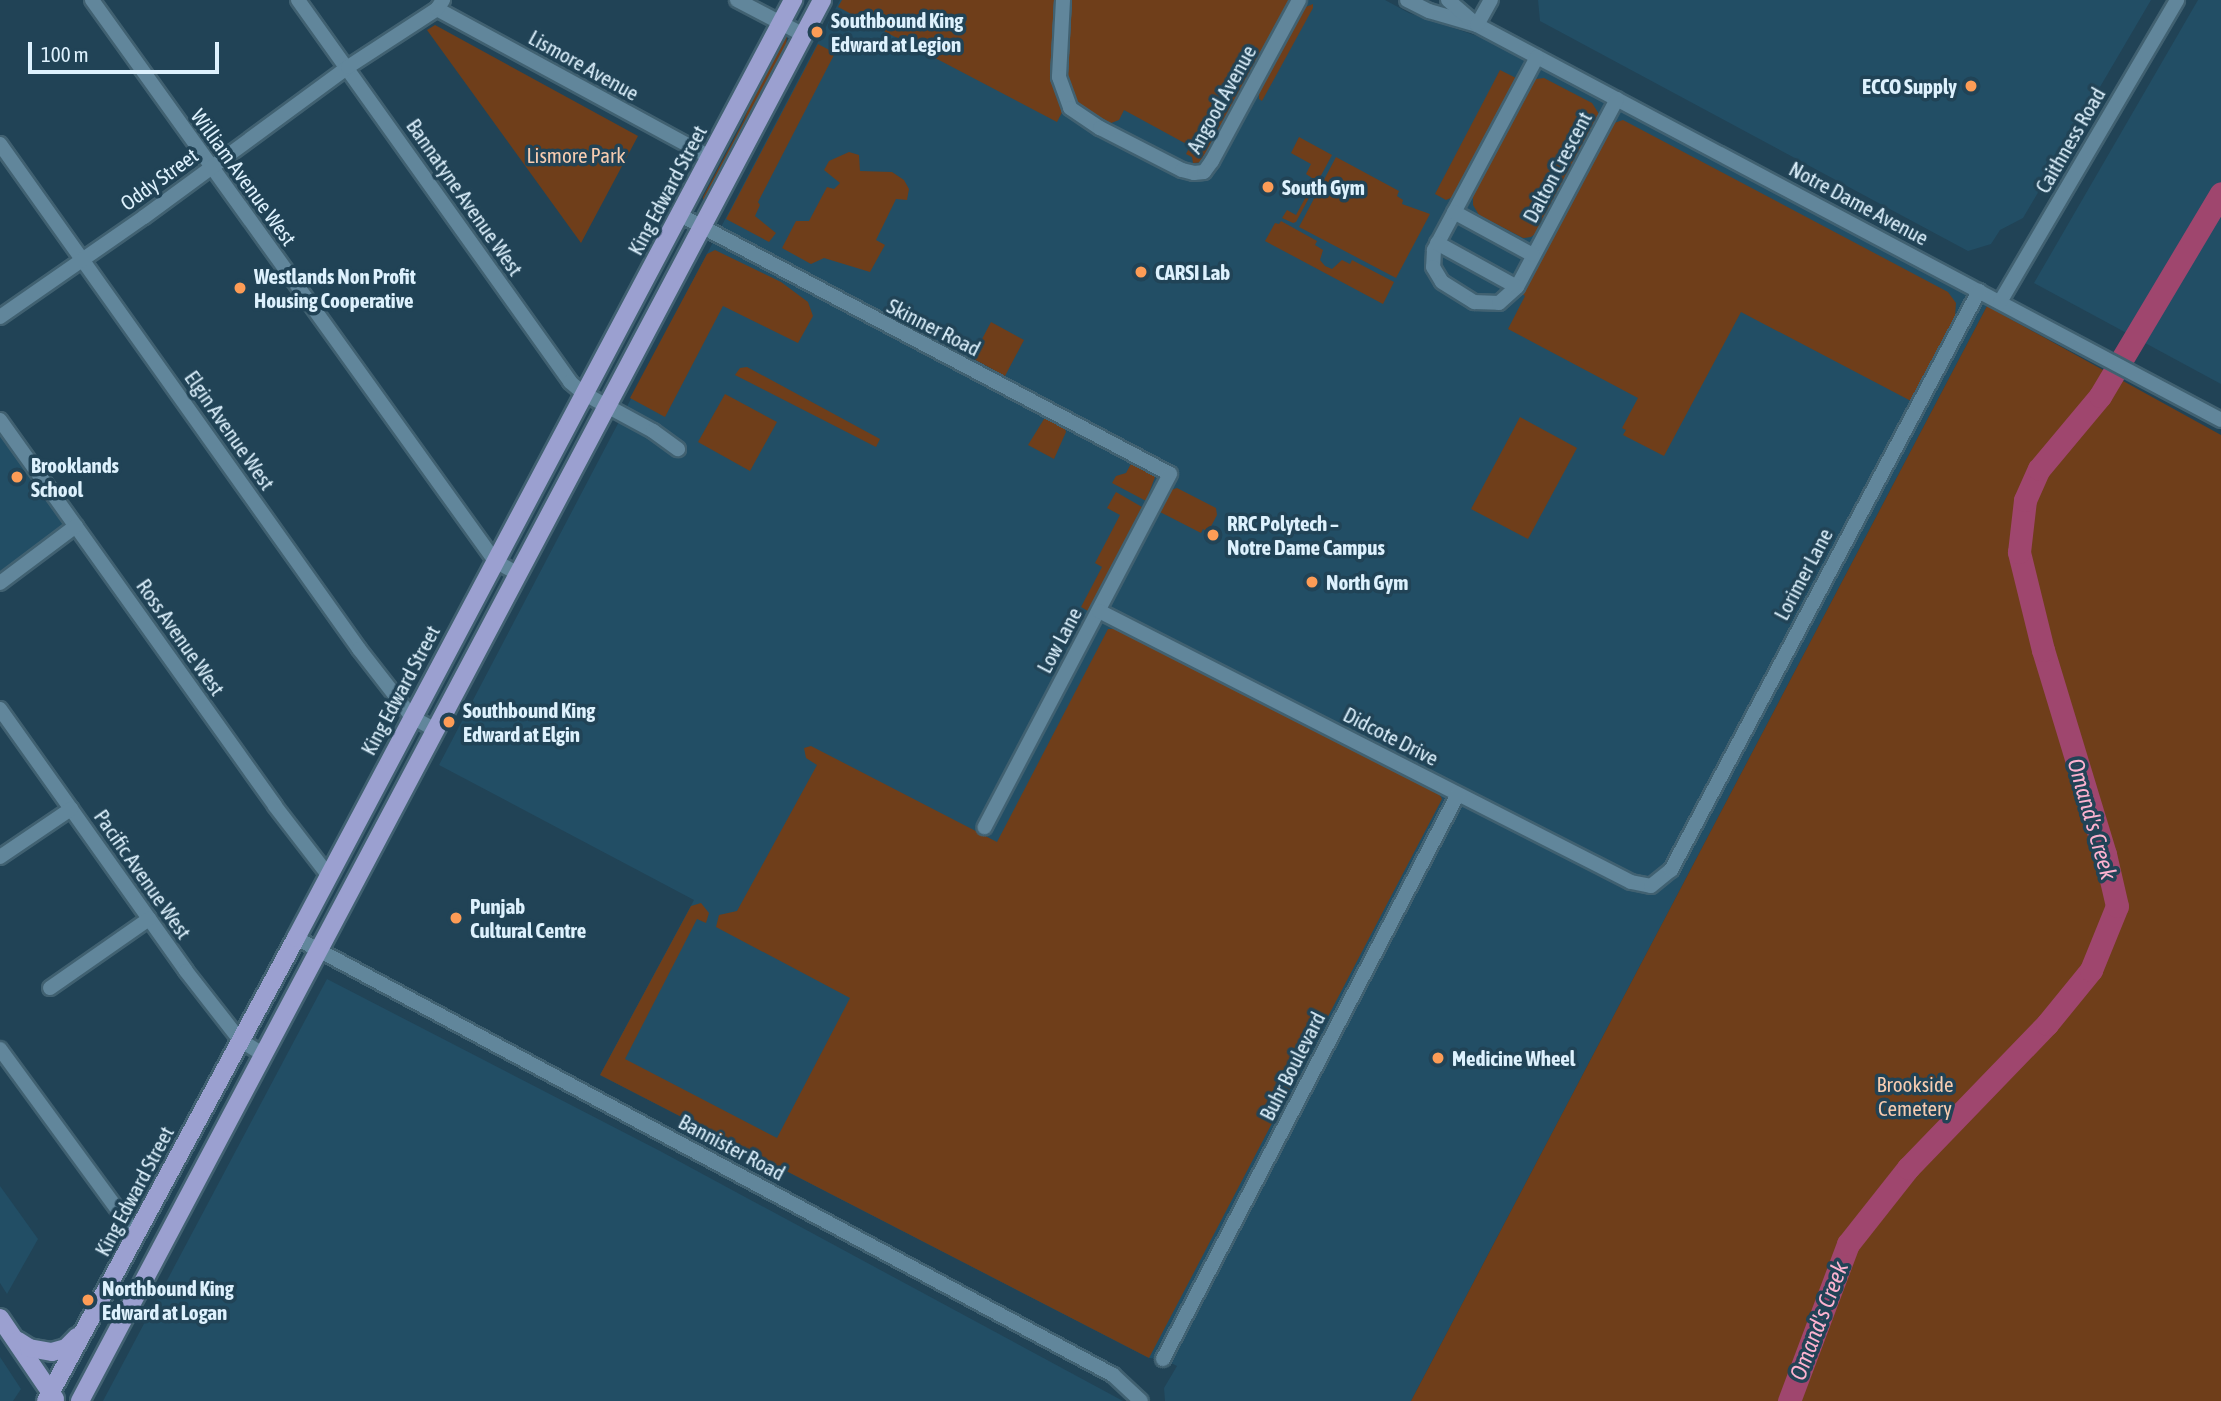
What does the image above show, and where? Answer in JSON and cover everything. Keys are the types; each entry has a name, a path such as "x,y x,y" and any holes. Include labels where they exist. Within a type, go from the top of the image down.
{"main road":[{"name":"King Edward Street","path":"51,1398 86,1327 296,938 793,0"},
{"path":"80,1401 317,949 822,0"},
{"path":"0,1318 51,1398"},
{"path":"15,1339 29,1349 52,1352 66,1348 86,1327"}],"street":[{"name":"William Avenue West","path":"92,0 495,561 518,574"},
{"name":"Bannatyne Avenue West","path":"298,0 570,382 583,393 653,431 678,449"},
{"path":"737,0 804,35"},
{"name":"Angood Avenue","path":"1063,0 1059,77 1070,108 1100,128 1182,170 1194,173 1204,172 1212,162 1299,0"},
{"name":"Notre Dame Avenue","path":"1407,0 1429,11 1477,25 2221,420"},
{"name":"Notre Dame Avenue","path":"1448,0 1477,25"},
{"path":"1477,25 1491,0"},
{"name":"Caithness Road","path":"2000,302 2177,0"},
{"name":"Oddy Street","path":"0,317 440,4"},
{"name":"Lismore Avenue","path":"440,4 710,157"},
{"path":"1437,243 1517,287 1507,299 1492,304 1474,302 1449,288 1433,267 1437,243 1537,57"},
{"name":"Dalton Crescent","path":"1517,287 1617,99"},
{"name":"Elgin Avenue West","path":"0,144 359,649 412,717 435,730"},
{"name":"Dalton Crescent","path":"1454,212 1534,255"},
{"name":"Skinner Road","path":"680,215 1170,474"},
{"name":"Lorimer Lane","path":"1665,877 1979,291"},
{"name":"Ross Avenue West","path":"0,420 275,806 329,876"},
{"name":"Low Lane","path":"985,827 1170,474"},
{"path":"0,583 76,526"},
{"name":"Didcote Drive","path":"1099,611 1631,882 1651,886 1665,877"},
{"name":"Pacific Avenue West","path":"0,709 149,919 240,1040 262,1054"},
{"name":"Buhr Boulevard","path":"1163,1359 1458,794"},
{"path":"0,857 72,809"},
{"path":"50,988 149,919"},
{"name":"Bannister Road","path":"296,938 1113,1375 1141,1401"},
{"path":"0,1049 136,1235"}],"shaded area":[{"name":"RRC Polytech – Notre Dame Campus","path":"840,0 1385,0 1409,13 1492,41 1987,306 1411,1401 1165,1401 1164,1388 1177,1366 1163,1359 1149,1358 600,1075 694,900 439,765"},
{"path":"1538,0 2151,0 2023,218 2000,230 1991,244 1968,251 1540,21"},
{"path":"2198,0 2221,0 2221,384 2034,283"},
{"name":"Brooklands School","path":"0,430 69,525 0,575"},
{"path":"327,979 660,1151 1123,1401 103,1401"},
{"path":"0,1186 38,1239 7,1294 0,1283"},
{"path":"0,1357 21,1389 13,1401 0,1401"}],"green space":[{"path":"842,0 1291,0 1205,162 1193,163 1192,157 1186,154 1190,146 1124,110 1119,120 1111,123 1076,104 1071,95 1057,122 838,7"},
{"path":"1313,4 1262,101 1259,99 1259,91 1303,8"},
{"name":"Lismore Park","path":"435,25 638,136 581,243 427,30"},
{"path":"783,33 787,36 785,53 703,207 703,197 743,122 763,72"},
{"path":"818,44 835,53 758,202 760,205 755,216 776,233 769,242 726,219"},
{"path":"1500,70 1516,78 1453,197 1446,200 1435,194"},
{"path":"1544,78 1592,103 1599,114 1539,231 1531,237 1523,238 1479,215 1473,205 1473,195 1528,88 1536,79"},
{"path":"1623,120 1948,292 1956,303 1955,316 1911,401 1741,312 1664,456 1623,435 1626,430 1622,428 1638,398 1508,329 1525,296 1521,293 1609,128"},
{"path":"1299,137 1332,155 1296,222 1293,223 1282,218 1287,210 1296,215 1315,180 1306,174 1311,164 1291,153"},
{"path":"849,152 859,155 860,171 892,172 904,180 909,189 907,200 896,199 876,240 885,245 870,272 824,258 811,264 782,248 796,221 809,221 827,187 834,189 840,183 824,170 829,161"},
{"path":"1336,157 1399,191 1397,196 1403,200 1402,204 1430,214 1396,278 1299,227"},
{"path":"1281,221 1317,241 1315,245 1323,250 1320,260 1325,266 1332,269 1342,260 1350,264 1352,260 1394,282 1383,304 1265,241 1275,223 1279,224"},
{"path":"715,250 781,282 808,302 813,316 798,343 723,306 665,417 630,398 707,254"},
{"name":"Brookside Cemetery","path":"1987,306 2221,435 2221,1401 1411,1401"},
{"path":"991,322 1024,340 1005,376 972,358"},
{"path":"747,367 880,439 876,447 735,375 740,368"},
{"path":"725,394 777,422 750,471 698,442"},
{"path":"1520,417 1577,448 1528,539 1471,509"},
{"path":"1044,419 1052,419 1064,426 1066,432 1054,459 1028,445"},
{"path":"1132,462 1151,471 1155,477 1146,501 1112,483 1116,476 1126,473"},
{"path":"1177,488 1216,508 1217,515 1208,532 1203,529 1201,533 1160,512 1171,490"},
{"path":"1116,492 1142,507 1088,611 1081,607 1102,567 1095,563 1120,515 1107,508"},
{"path":"1108,629 1117,629 1423,780 1437,790 1442,799 1149,1358 600,1075 691,906 701,903 709,913 706,923 697,919 625,1059 777,1138 850,998 716,927 719,915 737,911 817,765 806,758 804,748 811,746 997,842"}],"waterway":[{"name":"Omand's Creek","path":"1789,1401 1848,1244 1908,1168 2047,1024 2091,970 2117,906 2105,854 2043,650 2019,552 2025,500 2039,469 2100,396 2221,193"}],"place":[{"name":"Southbound King Edward at Legion","path":"817,32"},
{"name":"ECCO Supply","path":"1971,86"},
{"name":"South Gym","path":"1268,187"},
{"name":"CARSI Lab","path":"1141,272"},
{"name":"Westlands Non Profit Housing Cooperative","path":"240,288"},
{"name":"Brooklands School","path":"17,477"},
{"name":"RRC Polytech – Notre Dame Campus","path":"1213,535"},
{"name":"North Gym","path":"1312,582"},
{"name":"Southbound King Edward at Elgin","path":"449,722"},
{"name":"Punjab Cultural Centre","path":"456,918"},
{"name":"Medicine Wheel","path":"1438,1058"},
{"name":"Northbound King Edward at Logan","path":"88,1300"}]}
